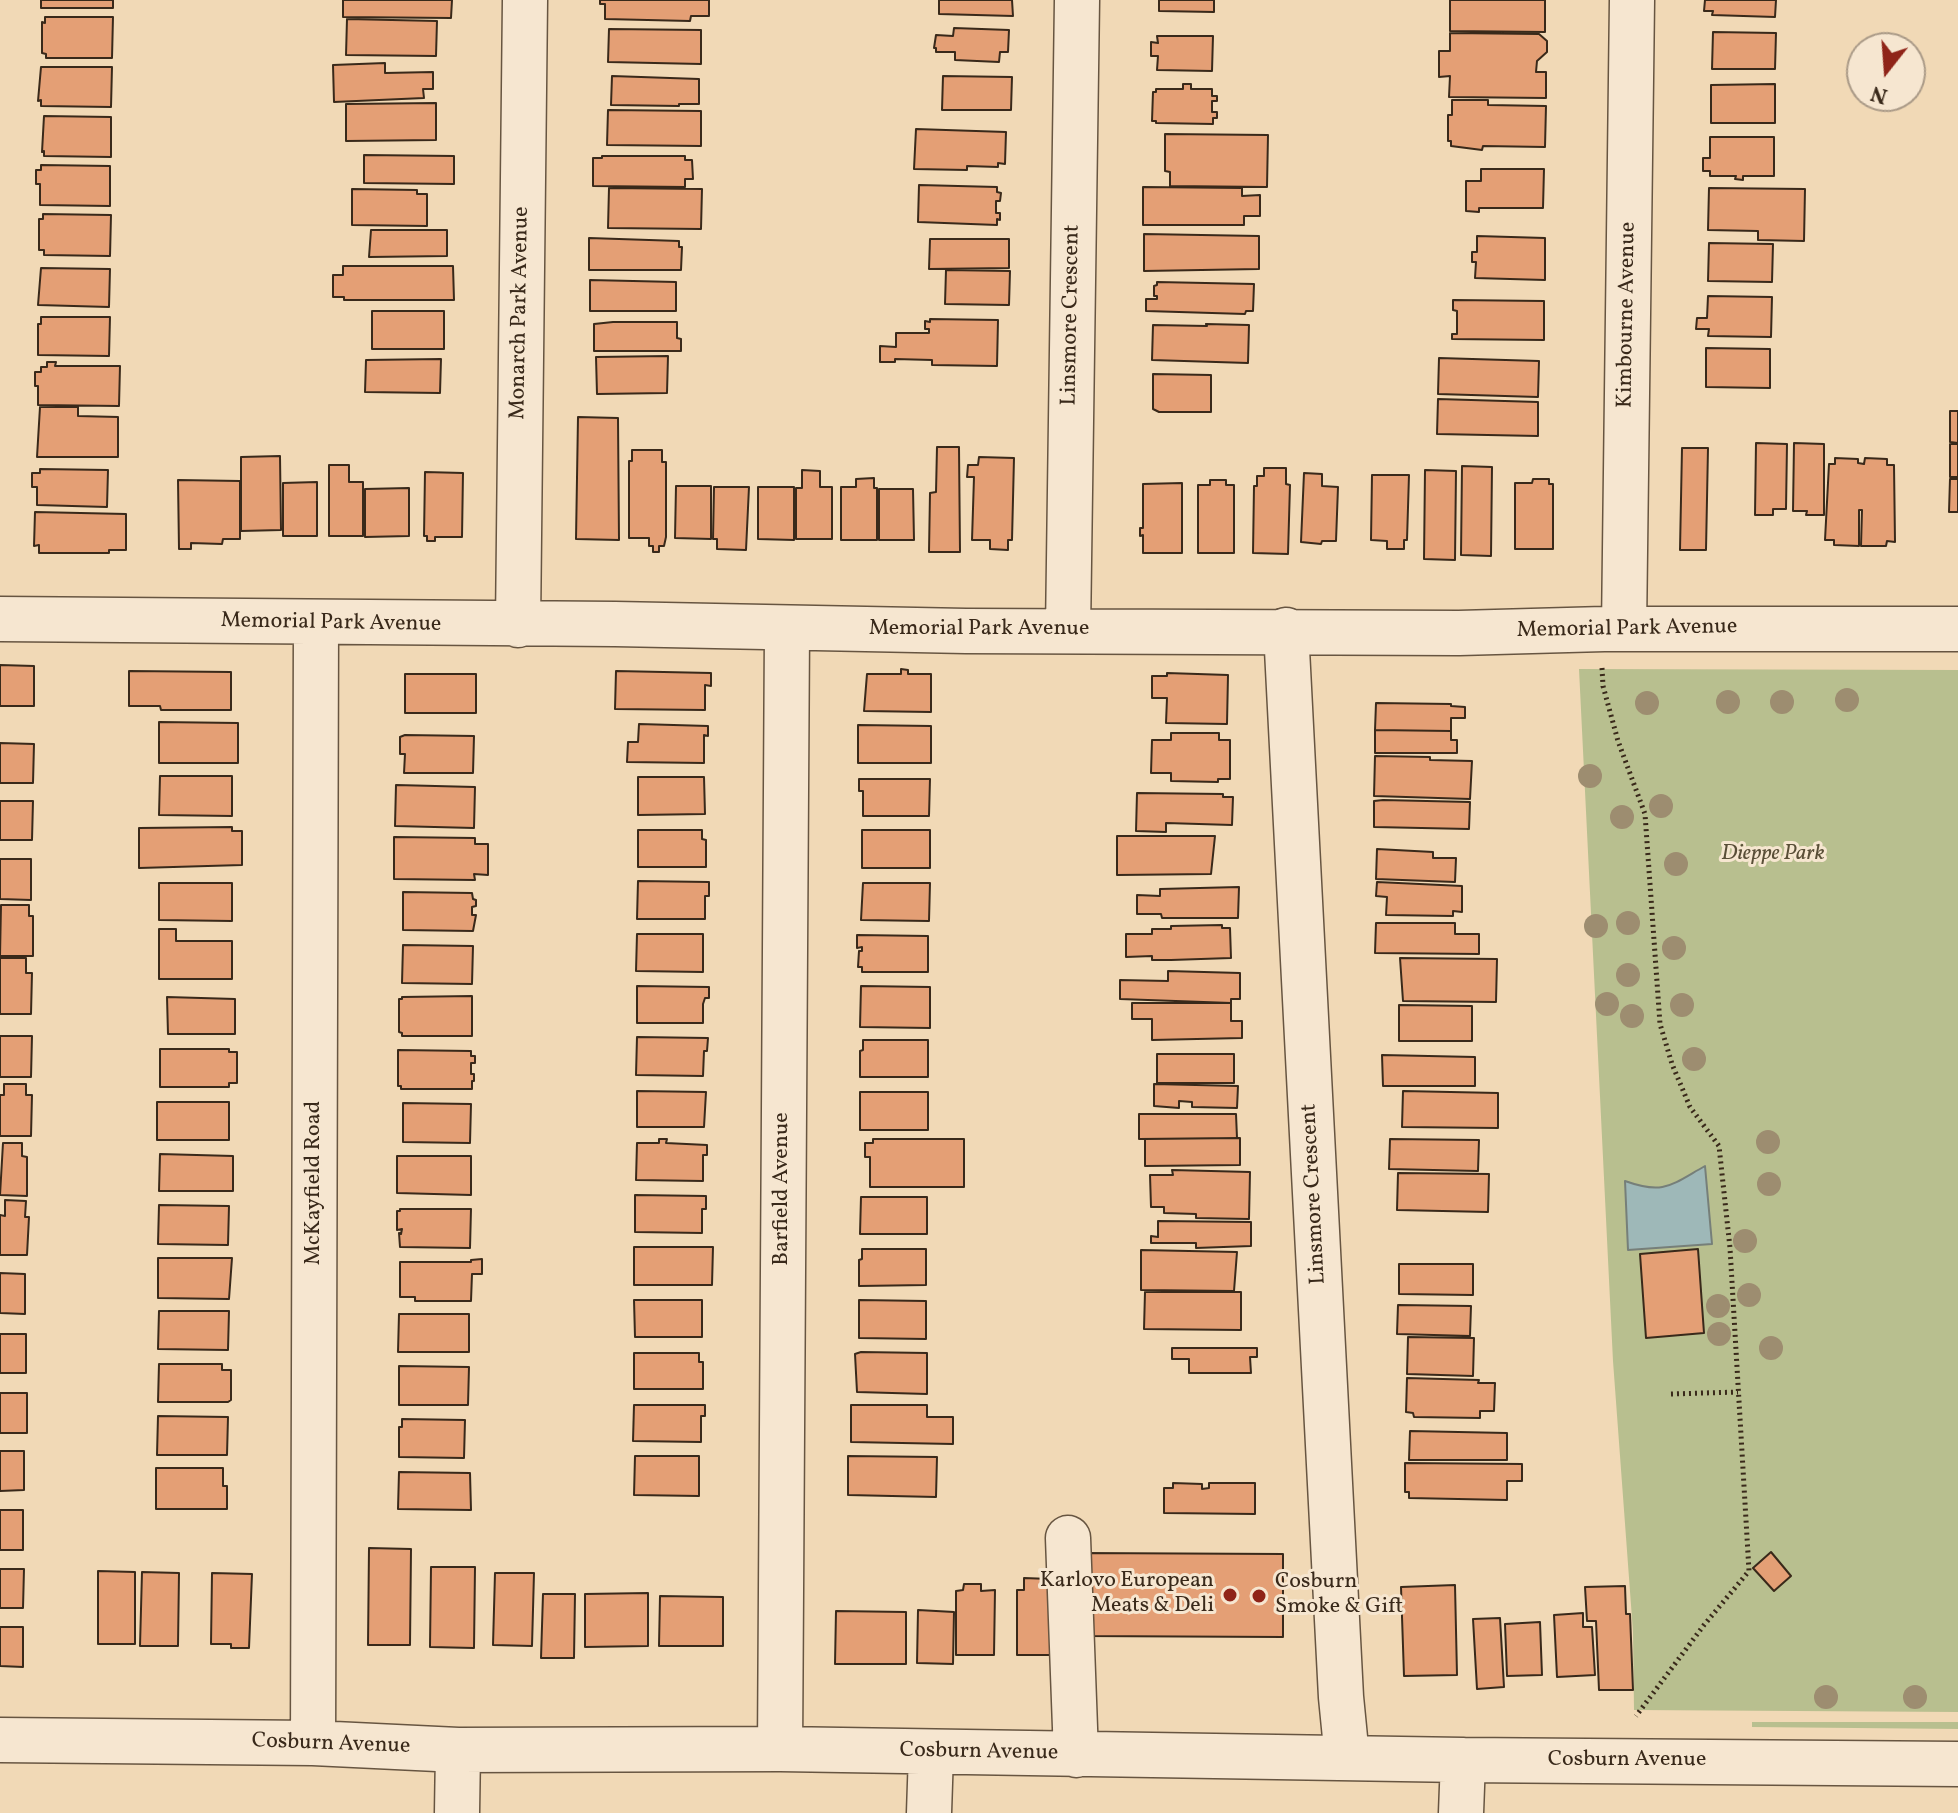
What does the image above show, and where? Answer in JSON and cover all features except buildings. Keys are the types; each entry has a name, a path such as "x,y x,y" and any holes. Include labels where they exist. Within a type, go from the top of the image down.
{"street":[{"name":"Monarch Park Avenue","path":"518,625 525,0"},
{"name":"Linsmore Crescent","path":"1068,631 1077,0"},
{"name":"Kimbourne Avenue","path":"1613,646 1632,0"},
{"name":"Memorial Park Avenue","path":"0,619 316,624 615,624 787,630 1286,630 1459,633 1613,646 1958,629"},
{"name":"McKayfield Road","path":"313,1743 316,624"},
{"name":"Barfield Avenue","path":"780,1749 787,630"},
{"name":"Linsmore Crescent","path":"1286,630 1341,1697 1347,1758"},
{"path":"1068,1538 1076,1755"},
{"name":"Cosburn Avenue","path":"0,1740 313,1743 458,1750 780,1749 1958,1764"},
{"path":"457,1813 458,1750"},
{"path":"929,1813 931,1753"},
{"path":"1461,1813 1463,1760"}],"path":[{"path":"1613,646 1603,686 1618,741 1645,814 1660,1024 1690,1107 1719,1146 1730,1248 1749,1571 1636,1716"},
{"path":"1671,1394 1738,1392"}],"green space":[{"name":"Dieppe Park","path":"1579,669 1958,670 1958,1712 1634,1710 1633,1632 1613,1361"},
{"path":"1752,1722 1958,1722 1958,1729 1752,1727"}],"water":[{"path":"1705,1166 1712,1244 1628,1250 1625,1181 1649,1187 1667,1186"}],"place":[{"name":"Karlovo European Meats & Deli","path":"1230,1595"},
{"name":"Cosburn Smoke & Gift","path":"1259,1596"}]}
